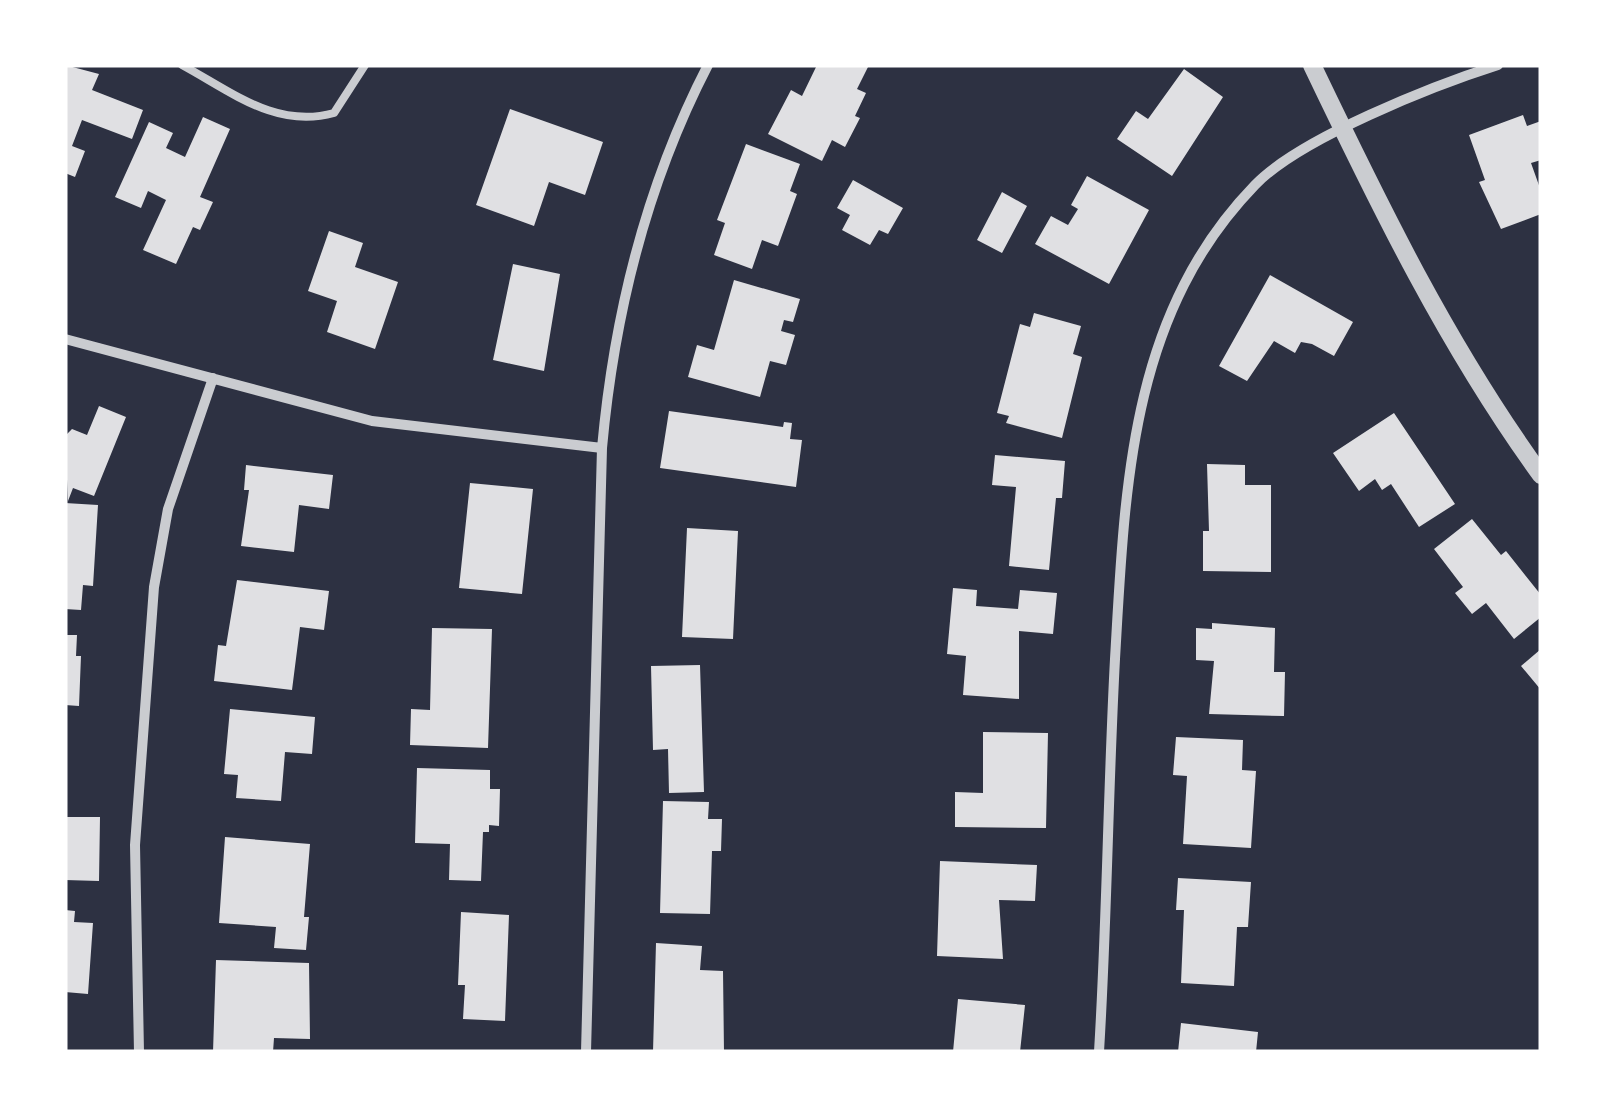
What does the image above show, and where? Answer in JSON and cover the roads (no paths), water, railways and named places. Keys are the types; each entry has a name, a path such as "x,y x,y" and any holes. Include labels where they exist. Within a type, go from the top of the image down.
{"street":[{"path":"586,1052 602,448 609,375 641,234 685,110 708,65"},
{"path":"1312,65 1458,352 1541,475"},
{"path":"1099,1052 1122,540 1130,445 1151,358 1175,298 1194,266 1256,184 1288,159 1458,78 1498,65"},
{"path":"65,339 372,421 602,448"},
{"path":"139,1052 136,845 154,587 168,509 213,378"}],"lane":[{"path":"182,65 276,115 306,121 334,113 365,65"}]}
